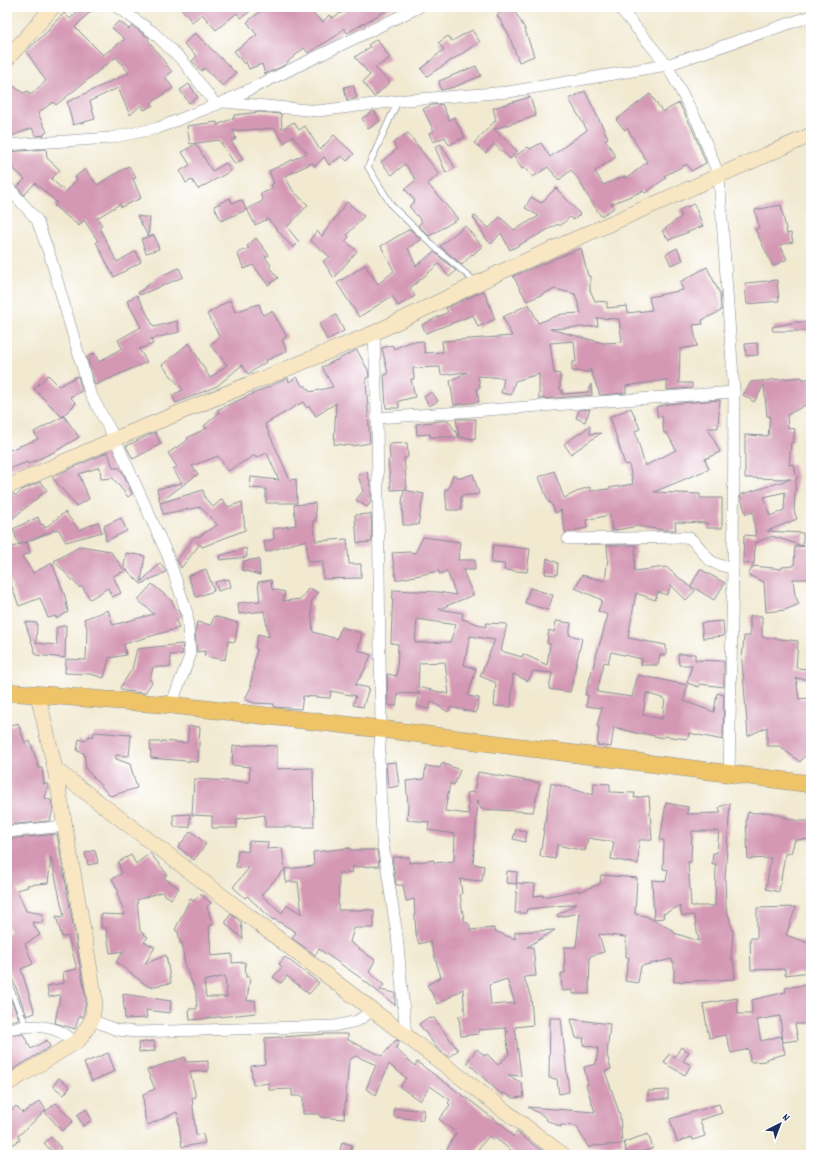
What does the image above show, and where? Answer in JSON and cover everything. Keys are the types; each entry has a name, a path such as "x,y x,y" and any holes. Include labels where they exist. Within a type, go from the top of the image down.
{"main road":[{"path":"7,692 38,696 171,705 381,729 729,775 811,784"}],"street":[{"path":"7,59 54,7"},
{"path":"117,7 153,32 183,61 220,104 318,111 398,101 508,92 667,65 811,16"},
{"path":"7,145 110,138 158,128 220,104 420,7"},
{"path":"619,7 667,65 698,123 719,176 734,392 734,568 729,775"},
{"path":"7,487 114,439 374,333 477,283 637,210 719,176 811,135"},
{"path":"7,186 37,220 50,256 90,393 114,439 168,556 187,613 190,656 171,705"},
{"path":"374,333 377,418 381,729 379,758 382,838 397,935 406,1035"},
{"path":"377,418 734,392"},
{"path":"568,539 688,536 708,560 719,565 734,568"},
{"path":"7,1084 79,1040 92,1020 95,999 55,769 38,696"},
{"path":"55,769 563,1155"},
{"path":"7,832 65,826"},
{"path":"92,1020 117,1030 137,1032 334,1026 357,1021 372,1011"},
{"path":"7,1029 27,1027 58,1029 68,1035 74,1043"}],"lane":[{"path":"398,101 368,167 392,206 439,251 477,283"},
{"path":"7,981 12,988 27,1027"}],"building":[{"path":"82,7 95,7 75,27 103,55 125,39 112,28 119,21 129,29 132,26 149,38 148,40 172,72 165,77 173,88 151,103 153,105 144,110 141,105 130,115 118,88 90,101 95,119 73,125 67,102 129,73 116,57 56,105 53,102 38,113 47,132 44,135 36,136 32,128 7,138 7,81 23,93 28,91 30,95 46,81 26,51 50,29 49,28 64,13 70,19"},
{"path":"180,7 256,7 241,18 237,13 216,30 202,14 192,22"},
{"path":"266,7 305,7 323,22 329,15 332,18 352,7 392,7 347,33 344,28 336,36 308,53 304,48 283,66 265,74 262,64 249,69 246,62 244,64 234,51 257,35 247,22"},
{"path":"512,7 524,27 534,56 519,62 508,33 497,15"},
{"path":"472,30 480,42 427,76 421,69 444,49 438,43 448,36 452,41"},
{"path":"195,33 236,73 223,86 204,68 202,71 192,61 197,56 184,44"},
{"path":"377,39 390,58 375,68 390,82 374,97 363,82 370,75 355,57 370,47 368,45"},
{"path":"476,66 481,76 454,87 441,90 439,81"},
{"path":"189,84 198,97 189,103 180,90"},
{"path":"353,85 357,98 347,100 344,87"},
{"path":"585,91 608,138 605,139 616,157 595,171 603,185 625,176 626,179 647,162 627,128 625,130 616,120 650,94 663,112 679,103 692,128 706,163 691,171 687,164 664,176 666,178 645,193 643,191 611,204 614,208 601,216 579,180 571,170 559,180 548,167 533,177 525,167 522,169 514,157 528,147 530,149 541,143 550,157 587,130 569,99"},
{"path":"530,97 536,116 494,129 517,151 510,159 494,144 486,153 474,143 496,120 493,108"},
{"path":"442,104 449,120 454,117 465,137 449,145 445,137 433,142 429,133 434,131 423,109 432,105"},
{"path":"374,111 380,121 368,129 362,118"},
{"path":"260,112 281,114 282,129 294,122 299,130 305,126 320,150 334,135 354,154 347,161 342,156 329,165 324,157 315,166 312,163 285,176 293,191 308,205 287,227 299,242 293,248 268,219 255,225 247,209 263,201 260,194 273,189 271,185 274,183 269,171 307,153 292,136 284,143 274,128 233,131 236,139 231,141 243,159 235,164 219,140 190,144 187,126 217,122 217,125 234,118 234,115"},
{"path":"408,133 439,174 428,184 458,219 429,236 418,225 422,222 409,206 415,201 405,189 416,180 405,164 392,175 381,162 397,149 393,143"},
{"path":"196,144 212,171 226,163 231,171 198,189 192,180 186,183 180,171 190,165 182,152"},
{"path":"441,144 455,168 446,173 435,147"},
{"path":"46,149 47,158 60,170 51,179 66,192 77,179 75,177 85,169 97,185 129,166 136,178 133,179 141,198 121,207 120,204 97,218 102,225 99,227 117,262 136,251 141,262 114,277 96,242 98,241 84,220 79,226 54,206 57,203 35,183 24,195 17,187 25,179 7,163 7,152"},
{"path":"556,188 580,214 574,220 570,217 560,226 558,224 510,250 501,233 491,244 473,217 475,216 489,228 500,217 514,230 539,216 525,208 531,197 541,203"},
{"path":"230,198 232,203 242,200 246,210 221,221 214,206"},
{"path":"347,202 364,216 347,235 349,237 345,241 357,251 334,278 323,261 330,257 310,240 317,231 322,236"},
{"path":"694,204 703,226 669,240 662,231 682,216 679,210"},
{"path":"781,205 787,234 791,233 793,242 780,245 787,259 773,266 755,229 759,228 755,210"},
{"path":"137,216 150,218 148,236"},
{"path":"465,226 482,246 462,265 440,246"},
{"path":"410,229 421,240 408,248 416,266 434,252 456,271 449,277 439,264 410,288 415,296 398,306 392,296 359,317 337,283 365,265 378,284 394,271 381,246"},
{"path":"154,235 159,249 146,253 141,239"},
{"path":"256,238 269,255 265,257 271,265 269,267 278,278 268,285 253,265 244,269 237,253 249,248 247,246"},
{"path":"581,248 588,276 590,276 590,290 595,301 607,302 607,308 627,306 628,313 652,310 649,297 683,290 680,282 707,267 720,294 721,311 702,320 703,324 693,325 697,346 680,349 679,383 692,383 692,388 667,390 667,380 626,386 626,393 600,395 590,369 590,372 572,371 572,362 576,362 574,341 550,343 554,373 560,374 560,390 562,390 562,394 588,392 591,384 592,395 539,399 539,374 515,381 511,395 501,393 504,378 478,376 480,387 477,388 479,402 454,405 450,381 467,372 441,375 440,367 413,368 414,379 411,379 415,397 399,401 399,408 386,408 384,375 388,374 382,348 392,345 394,349 410,342 423,341 425,353 443,352 442,341 512,336 503,317 529,304 538,323 562,314 581,313 575,294 555,289 527,301 513,276","holes":["597,318 619,319 622,342 603,343 550,329 598,326"]},
{"path":"677,248 683,260 671,265 666,254"},
{"path":"179,268 183,277 140,295 138,293 158,277"},
{"path":"777,280 779,301 747,304 745,283"},
{"path":"484,291 495,319 478,327 473,315 426,333 422,325 448,312 446,308"},
{"path":"137,295 154,327 177,321 179,332 151,339 153,344 139,349 147,362 95,385 87,357 94,353 99,362 122,348 118,340 141,327 127,301"},
{"path":"230,300 235,312 259,304 263,315 272,311 286,335 286,337 282,340 287,351 265,361 266,362 248,374 242,365 217,386 176,403 172,395 183,390 162,365 189,343 210,378 227,365 210,345 220,337 207,314"},
{"path":"336,315 344,331 327,340 319,324"},
{"path":"796,322 811,322 811,331 773,331 772,327"},
{"path":"757,343 758,355 746,356 745,344"},
{"path":"357,350 368,370 369,377 366,378 370,443 352,446 334,444 336,403 316,416 309,406 307,408 303,402 265,424 290,480 296,479 297,503 266,503 266,489 250,488 251,477 279,480 267,453 256,458 255,455 228,471 218,456 192,466 198,474 160,502 157,489 182,483 173,469 177,467 168,453 188,440 187,438 207,428 204,426 219,413 217,410 288,378 289,382 297,377 303,387 305,385 310,392 333,387 322,367"},
{"path":"48,375 59,386 78,376 82,391 70,397 76,403 62,417 34,389"},
{"path":"802,377 802,379 811,379 811,402 787,415 788,428 795,429 793,442 791,442 789,465 794,464 797,479 794,511 797,519 767,531 803,533 803,546 772,536 755,543 754,564 743,563 744,535 756,536 753,512 746,514 740,495 791,479 745,478 745,435 768,436 770,416 767,416 764,385 754,402 743,395 751,382","holes":["785,492 784,510 770,516 764,497"]},
{"path":"432,392 438,401 429,406 424,397"},
{"path":"720,400 718,428 708,428 720,452 705,459 709,469 654,492 700,494 700,498 722,498 722,528 707,528 707,523 675,522 676,530 664,530 637,526 612,531 610,515 586,520 587,528 565,532 561,510 556,513 550,502 549,503 539,477 554,471 564,498 590,487 591,491 633,484 629,464 625,465 610,417 631,408 640,429 635,431 645,466 676,450 667,433 664,433 662,416 658,417 656,407 668,404"},
{"path":"590,409 585,422 576,418 579,410"},
{"path":"64,416 79,437 56,451 28,464 27,462 7,470 7,451 38,439 34,432"},
{"path":"456,419 476,419 475,439 459,437"},
{"path":"448,420 459,437 430,437 430,434 417,435 416,424"},
{"path":"590,426 590,434 601,433 571,454 564,444"},
{"path":"155,432 161,444 133,459 126,446"},
{"path":"407,443 408,457 404,458 407,489 391,490 388,461 390,458 389,444"},
{"path":"108,452 113,468 119,468 123,473 132,494 128,497 113,478 101,479 100,467 79,474 89,499 76,506 52,477"},
{"path":"367,472 371,486 371,502 367,507 356,500 363,491 358,475"},
{"path":"473,474 479,494 461,496 461,510 447,510 445,489 448,489 453,475 461,478"},
{"path":"40,482 47,490 7,523 7,498 14,494 16,496 22,490"},
{"path":"203,490 205,498 213,507 222,499 228,507 242,502 245,530 202,547 200,544 181,568 177,560 195,536 198,537 217,525 201,507 163,514 160,503"},
{"path":"404,490 424,494 418,525 403,525 402,502"},
{"path":"315,503 316,520 313,521 316,541 347,539 349,564 361,564 361,578 323,579 323,561 308,562 306,540 266,552 264,542 274,539 273,529 296,525 294,505"},
{"path":"65,512 79,530 98,522 102,532 66,542 58,529 19,545 13,529 38,517 41,525 43,524 45,528"},
{"path":"371,514 372,542 357,543 355,515"},
{"path":"121,518 127,531 106,541 104,526"},
{"path":"423,537 460,542 458,560 475,560 475,570 463,570 473,595 439,609 463,613 462,619 486,627 486,623 507,624 501,651 522,657 523,654 547,665 550,644 547,643 549,630 554,632 556,621 571,623 569,635 582,638 570,692 549,689 552,673 533,671 528,681 513,674 511,707 494,706 496,683 480,676 495,640 470,636 464,665 476,669 468,696 479,698 476,713 451,707 448,712 431,701 429,709 417,706 420,693 418,692 418,694 398,693 396,706 388,705 387,674 397,676 398,644 391,643 393,590 438,592 456,595 447,571 439,574 439,571 396,580 392,553 415,553","holes":["417,619 456,625 450,642 415,643","445,662 449,694 418,687 419,663"]},
{"path":"27,542 30,553 22,556 33,573 52,563 65,596 68,612 56,619 56,616 48,618 40,598 19,606 7,573 7,549"},
{"path":"493,545 530,549 527,572 504,570 505,564 491,563"},
{"path":"607,545 636,545 634,571 666,567 695,591 686,600 671,585 667,595 658,592 655,600 636,593 628,638 666,645 666,655 660,655 658,665 641,665 642,659 611,652 608,663 604,662 597,692 632,697 638,675 687,685 684,701 714,712 717,693 724,695 723,740 689,733 688,739 664,736 663,738 614,727 611,747 597,745 599,727 597,726 602,708 586,706 588,695 585,695 608,615 598,611 602,600 575,588 582,575 605,581 608,558","holes":["646,693 665,699 662,719 643,715"]},
{"path":"81,546 110,551 125,571 113,576 121,593 112,597 108,588 90,599 82,586 80,588 54,561"},
{"path":"795,546 811,547 811,579 793,579 795,595 799,604 785,610 766,612 764,582 748,575 753,566 782,569 782,567 794,566"},
{"path":"246,548 247,557 220,560 219,556"},
{"path":"126,553 145,556 141,582 160,563 166,572 141,584 124,567"},
{"path":"547,558 558,563 557,575 545,574"},
{"path":"259,559 260,575 242,570 244,561"},
{"path":"206,569 214,591 196,597 188,576"},
{"path":"700,569 725,583 714,600 691,586"},
{"path":"229,579 231,587 218,591 215,582"},
{"path":"271,580 272,589 285,592 283,601 301,599 308,589 312,589 318,593 311,602 313,632 337,639 341,627 362,633 358,650 371,655 364,671 355,685 369,688 363,707 353,705 356,696 331,691 330,698 303,696 301,709 274,707 274,704 254,703 245,699 252,685 250,685 257,649 255,648 258,634 269,637 264,611 239,614 238,603 260,601 258,582"},
{"path":"152,584 172,601 176,610 179,610 180,618 176,620 179,628 124,644 126,655 109,658 104,678 90,674 65,673 66,659 86,660 87,628 84,619 108,610 113,625 154,614 138,600"},
{"path":"530,588 553,595 548,610 525,603"},
{"path":"214,616 238,623 235,642 228,641 225,660 204,656 205,651 197,652 195,632 197,622 211,625"},
{"path":"750,616 762,616 762,637 798,641 796,668 811,669 811,680 796,678 799,699 810,698 811,752 808,752 800,762 779,746 767,746 767,727 748,736 742,661 744,636 750,636"},
{"path":"723,621 724,636 703,638 701,623"},
{"path":"25,622 37,623 36,643 57,645 56,628 66,625 65,658 36,655"},
{"path":"182,644 183,654 170,655 171,667 153,667 150,680 152,682 145,693 125,691 120,688 132,669 137,649"},
{"path":"678,654 695,654 695,660 724,661 724,687 700,684 699,687 687,683 692,665 679,665"},
{"path":"18,723 25,743 30,741 39,768 42,768 44,784 48,784 45,798 51,800 53,809 50,821 7,825 7,727"},
{"path":"189,726 200,727 198,762 151,758 150,742 162,741 187,743"},
{"path":"94,732 131,735 129,756 116,755 116,759 130,764 137,788 110,796 86,769 84,753 77,751 79,739 85,741 89,736 93,737"},
{"path":"233,746 277,746 277,769 313,768 314,827 265,827 265,815 237,819 237,828 212,828 212,816 192,815 194,779 249,782 250,767 232,765"},
{"path":"396,762 399,786 388,788 386,763"},
{"path":"442,763 460,770 454,785 450,783 445,811 469,814 467,793 474,792 478,772 540,783 533,812 481,809 478,800 473,864 484,866 482,881 460,879 462,894 460,895 464,920 470,925 470,930 494,928 494,931 515,939 515,932 555,930 527,947 533,947 536,976 524,977 531,998 533,1025 515,1027 521,1076 508,1075 522,1083 524,1097 513,1098 504,1093 502,1095 467,1062 477,1049 485,1056 487,1054 498,1065 509,1054 506,1034 509,1031 506,1032 506,1028 478,1030 478,1034 461,1036 459,1016 465,1015 463,989 438,1004 427,985 441,977 430,941 419,944 416,934 414,899 406,901 403,885 396,885 392,857 409,857 409,863 434,860 434,863 454,861 455,834 428,830 429,822 407,820 408,805 406,781 424,779 426,766 440,768","holes":["507,979 515,1003 491,1005 489,985"]},
{"path":"551,783 593,795 594,783 610,784 610,792 635,793 634,798 649,796 652,840 639,840 638,864 611,859 614,842 588,838 585,851 557,845 555,859 540,856"},
{"path":"666,803 688,807 687,814 721,813 719,807 730,803 725,879 726,906 733,932 731,959 733,958 735,979 674,982 674,962 672,962 672,959 641,966 638,983 625,981 629,957 626,957 626,937 599,934 604,952 590,956 589,994 573,994 573,990 562,991 561,973 565,973 564,947 576,947 580,913 558,917 557,915 577,904 527,909 526,913 515,913 517,883 535,884 534,896 543,895 543,897 579,890 579,892 600,884 601,875 637,878 635,914 646,916 674,931 674,933 699,941 694,915 682,916 680,906 663,914 664,918 654,919 652,880 666,881 668,870 663,869 664,840 660,840","holes":["692,831 719,831 717,853 713,853 712,864 716,864 715,906 691,906 688,862 691,862"]},
{"path":"748,812 768,812 798,821 811,821 811,839 795,840 791,853 785,854 779,892 766,889 771,858 748,859 746,821"},
{"path":"190,814 190,827 174,827 173,815"},
{"path":"516,829 527,832 525,842 513,839"},
{"path":"191,831 206,844 194,860 178,847"},
{"path":"57,834 86,999 83,1017 79,1017 75,1029 55,1023 60,995 49,997 47,986 64,983 63,972 77,969 68,936 62,937 56,916 64,917 51,857 48,883 27,885 28,887 17,890 26,911 43,914 42,923 32,922 40,935 25,944 33,964 21,969 35,1013 27,1016 7,965 7,934 10,932 7,926 7,857 12,855 9,839"},
{"path":"249,841 268,842 267,849 282,848 285,869 314,866 313,852 350,848 350,850 377,850 379,866 352,867 353,872 339,873 338,910 374,910 374,928 354,928 350,942 375,960 369,972 384,985 380,990 395,993 395,1005 358,976 319,949 315,955 292,938 296,932 274,919 273,920 247,896 245,898 233,887 249,868 236,867 238,850 248,852","holes":["285,869 286,882 298,882 302,914 287,905 282,913 261,895"]},
{"path":"95,850 98,863 88,865 85,853"},
{"path":"150,853 167,874 164,878 179,888 171,899 161,892 137,900 140,931 148,937 144,942 155,947 145,964 166,955 171,983 149,987 116,962 124,951 110,953 106,928 101,928 101,914 125,915 117,893 119,892 112,879 122,873 118,862 131,855 136,864"},
{"path":"507,871 517,872 516,884 506,883"},
{"path":"201,894 211,903 207,907 213,925 209,926 211,956 232,954 232,963 245,962 246,977 250,977 247,1001 255,1000 256,1013 190,1020 189,1009 197,1009 196,992 185,966 182,943 180,943 178,932 175,930 190,899 194,901","holes":["225,976 227,997 206,997 204,981"]},
{"path":"796,907 786,935 811,944 811,972 785,975 785,969 751,970 750,938 757,938 757,908"},
{"path":"231,914 241,922 243,939 226,924 226,921"},
{"path":"285,957 319,983 309,994 287,976 281,983 273,977 282,967 279,964"},
{"path":"811,984 811,1024 795,1024 798,1040 783,1042 780,1016 757,1020 761,1041 781,1036 785,1054 766,1059 766,1061 750,1062 749,1049 731,1053 726,1035 709,1038 703,1004 737,998 738,1014 752,1014 752,1000 786,992 785,988"},
{"path":"7,993 19,1019 7,1022"},
{"path":"123,994 171,1001 170,1013 146,1010 147,1018 125,1019"},
{"path":"434,1018 458,1050 449,1057 437,1048 419,1024 426,1019"},
{"path":"550,1018 561,1018 569,1092 559,1094 557,1079 549,1078"},
{"path":"571,1019 610,1024 607,1055 611,1069 605,1071 620,1115 622,1144 592,1146 589,1148 576,1126 561,1125 561,1127 546,1120 547,1118 528,1107 595,1112 586,1085 588,1084 584,1067 596,1064 598,1048 583,1045 584,1038 576,1038"},
{"path":"23,1034 31,1049 47,1040 50,1047 7,1073 7,1036"},
{"path":"348,1034 348,1040 382,1056 396,1040 399,1041 396,1049 415,1066 417,1062 500,1124 501,1123 513,1137 517,1132 547,1155 517,1155 495,1138 493,1140 489,1136 473,1155 444,1155 456,1133 439,1119 450,1105 448,1103 450,1100 430,1086 420,1101 400,1087 406,1078 389,1064 376,1095 366,1089 376,1065 356,1056 349,1060 344,1119 320,1117 320,1114 303,1114 303,1096 292,1096 292,1089 269,1090 269,1083 253,1085 251,1066 265,1064 265,1038"},
{"path":"154,1041 155,1051 139,1052 138,1043"},
{"path":"681,1047 689,1052 683,1061 691,1065 685,1075 664,1063 669,1054 675,1057"},
{"path":"108,1053 115,1071 92,1081 84,1063"},
{"path":"185,1057 186,1062 208,1061 208,1071 190,1072 196,1097 192,1098 196,1135 203,1134 205,1143 182,1147 177,1112 148,1125 145,1118 143,1094 155,1089 147,1070"},
{"path":"59,1078 70,1087 64,1095 53,1086"},
{"path":"668,1090 668,1099 648,1100 648,1091"},
{"path":"40,1101 46,1110 18,1136 20,1140 12,1145 7,1137 7,1114 16,1106 23,1113"},
{"path":"56,1103 73,1121 62,1131 45,1112"},
{"path":"719,1104 722,1113 700,1120 705,1136 693,1140 692,1137 677,1142 670,1119"},
{"path":"394,1108 424,1110 423,1120 394,1117"},
{"path":"86,1109 92,1120 83,1126 77,1115"},
{"path":"648,1134 653,1148 639,1153 639,1155 627,1155 624,1142"},
{"path":"51,1137 61,1148 54,1154 44,1143"},
{"path":"342,1142 352,1145 350,1155 339,1155"}]}
